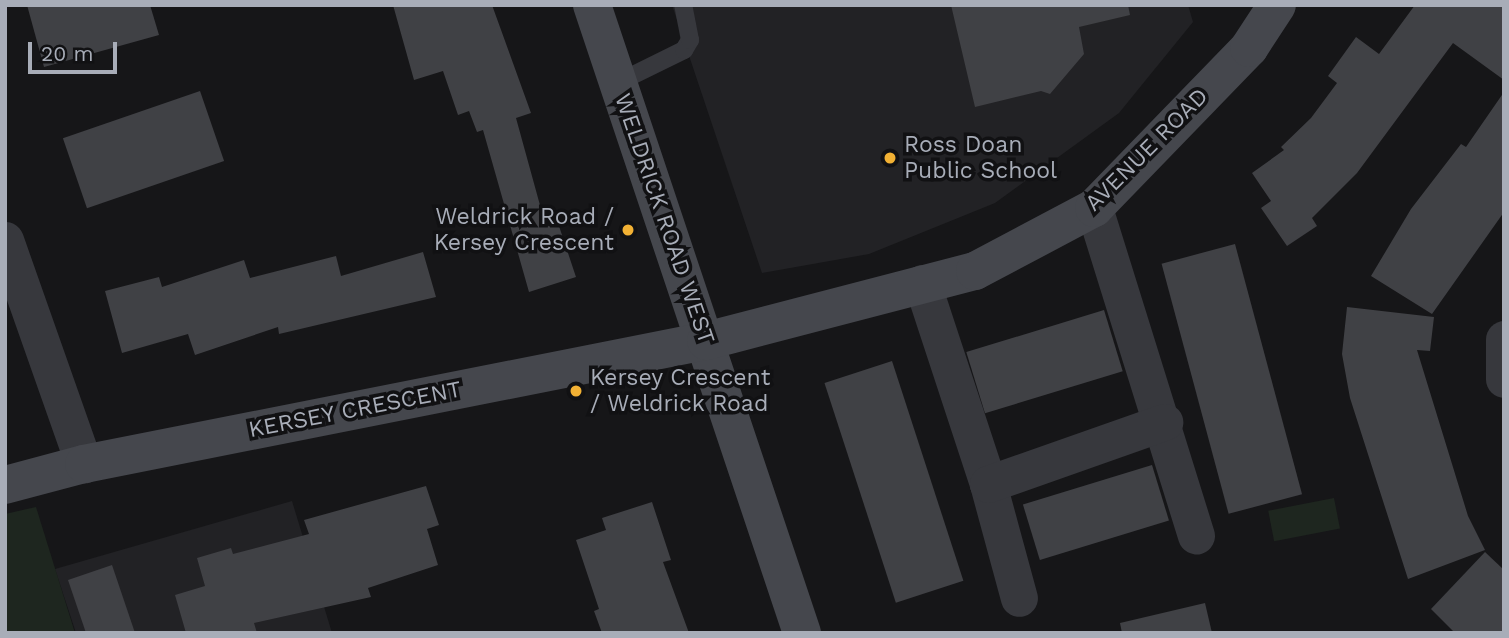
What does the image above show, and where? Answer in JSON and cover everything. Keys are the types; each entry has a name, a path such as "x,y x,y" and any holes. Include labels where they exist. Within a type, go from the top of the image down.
{"street":[{"name":"WELDRICK ROAD WEST","path":"592,5 802,633"},
{"name":"AVENUE ROAD","path":"706,341 975,271 1094,208 1249,48 1277,5"},
{"path":"1094,208 1164,422 1196,536"},
{"path":"5,240 84,464"},
{"path":"922,283 988,484 1019,598"},
{"path":"1504,339 1504,379"},
{"name":"KERSEY CRESCENT","path":"5,485 84,464 706,341"},
{"path":"988,484 1164,422"}],"lane":[{"path":"617,83 684,50 690,40 683,5"}],"shaded area":[{"name":"Ross Doan Public School","path":"672,5 1188,5 1193,22 1119,113 995,203 869,254 762,273"},
{"path":"1334,498 1340,528 1274,541 1268,511"},
{"path":"292,501 332,633 76,633 55,569"},
{"path":"36,507 75,633 5,633 5,514"}],"building":[{"path":"27,5 150,5 159,35 44,67"},
{"path":"393,5 492,5 531,113 516,118 546,227 558,223 576,277 529,292 483,130 477,132 469,111 458,115 443,71 414,80"},
{"path":"951,5 1128,5 1130,15 1079,27 1084,54 1050,94 1041,91 975,107"},
{"path":"1415,5 1504,5 1504,80 1453,43 1357,173 1312,218 1317,226 1287,246 1261,208 1271,201 1252,173 1284,150 1281,147 1311,118 1337,83 1328,76 1356,37 1379,54"},
{"path":"200,91 224,161 87,208 63,138"},
{"path":"1504,92 1504,212 1432,314 1371,276 1411,209 1461,144 1466,147"},
{"path":"1235,244 1302,494 1229,514 1162,264"},
{"path":"423,252 436,297 279,334 278,327 195,355 188,334 122,353 105,291 159,277 162,287 244,260 250,278 336,256 341,276"},
{"path":"1347,307 1434,317 1430,351 1417,350 1468,516 1485,550 1408,579 1350,398 1342,354"},
{"path":"1104,310 1123,371 985,413 966,352"},
{"path":"892,361 963,581 896,603 824,383"},
{"path":"1152,465 1169,520 1040,560 1023,504"},
{"path":"426,486 439,525 427,529 438,565 368,588 371,597 254,623 257,633 186,633 175,595 205,586 197,558 231,548 233,554 309,534 304,520"},
{"path":"652,502 671,560 663,562 689,633 602,633 594,611 599,609 576,540 606,530 602,518"},
{"path":"1485,552 1504,570 1504,633 1455,633 1431,609"},
{"path":"112,565 135,633 86,633 68,580"},
{"path":"1205,603 1212,633 1122,633 1120,623"}],"place":[{"name":"Ross Doan Public School","path":"890,158"},
{"name":"Weldrick Road / Kersey Crescent","path":"628,230"},
{"name":"Kersey Crescent / Weldrick Road","path":"576,391"}]}
